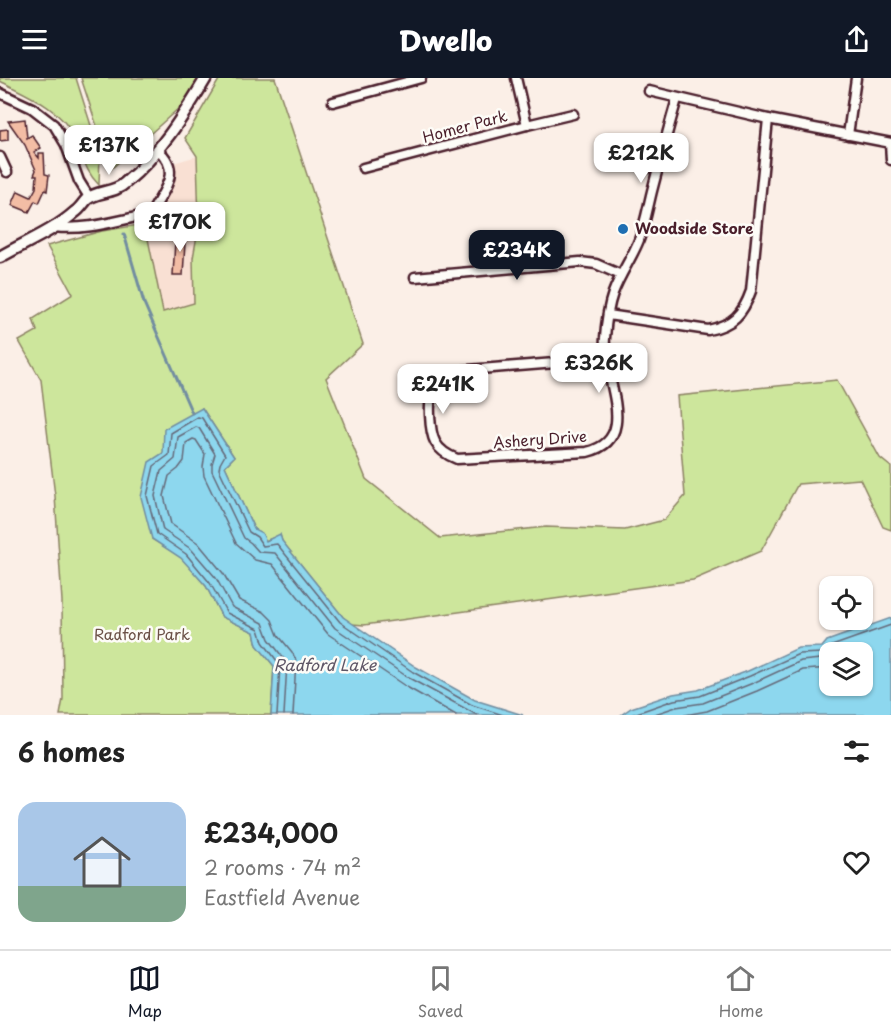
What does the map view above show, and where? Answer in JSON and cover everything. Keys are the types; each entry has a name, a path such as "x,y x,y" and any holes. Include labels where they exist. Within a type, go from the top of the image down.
{"street":[{"path":"0,257 54,227 76,212 89,197 109,192 123,185 157,149 179,121 206,78"},
{"path":"333,102 421,78"},
{"name":"Homer Park","path":"363,168 527,125 516,78"},
{"path":"848,135 856,78"},
{"path":"649,91 768,119 890,143 891,160"},
{"path":"0,93 32,108 54,125 66,145 79,181 89,197"},
{"path":"605,359 604,341 612,295 640,238 677,99"},
{"path":"527,125 573,114"},
{"path":"608,315 708,330 722,327 735,319 746,307 752,291 768,119"},
{"path":"54,227 73,229 151,214 171,172 170,164 157,149"},
{"path":"0,157 7,172"},
{"path":"415,277 580,262 596,264 621,275"},
{"name":"Ashery Drive","path":"605,359 617,424 615,434 600,449 587,452 457,459 446,455 436,445 431,432 429,397 435,385 444,375 456,371 605,359"}],"shaded area":[{"path":"197,156 199,224 193,258 194,303 163,312 143,215 151,213 172,178 170,164"}],"green space":[{"path":"0,78 76,78 100,154 99,185 87,167 74,136 60,117 42,103 0,81"},
{"path":"81,78 203,78 180,107 111,169"},
{"name":"Radford Park","path":"220,78 275,78 363,344 326,378 366,479 440,538 546,527 625,530 664,520 685,496 677,396 837,380 880,458 891,467 891,530 883,527 860,479 798,484 761,551 693,580 364,625 352,624 343,617 282,541 280,535 265,541 254,529 225,466 234,457 202,408 163,453 152,539 181,557 206,586 222,617 254,632 257,645 274,666 271,715 60,715 63,699 62,601 55,496 41,380 19,341 37,331 33,319 73,294 47,246 102,231 145,224 163,312 194,303 193,258 199,224 197,156 185,138"}],"water":[{"name":"Radford Lake","path":"202,408 234,457 225,466 254,529 262,533 266,541 280,534 282,541 343,617 416,667 475,700 523,715 271,715 274,666 257,645 254,632 222,617 206,586 181,558 152,539 141,497 149,462 163,453 164,429"},
{"path":"891,618 891,715 621,715 631,708 673,694 698,690 748,671 798,648 819,647 819,696 873,696 873,642 826,642 858,630 873,630 873,624"}],"building":[{"path":"25,119 27,138 32,135 41,148 34,152 39,158 39,153 44,153 45,174 49,175 47,191 45,190 39,203 35,201 29,212 12,205 18,191 31,197 36,188 37,175 34,175 36,170 25,145 8,121"},
{"path":"8,129 8,140 0,141 0,130"},
{"path":"181,229 188,231 183,275 173,275 175,241"}],"waterway":[{"path":"124,234 144,303 192,413"}],"place":[{"name":"Woodside Store","path":"623,229"}]}
